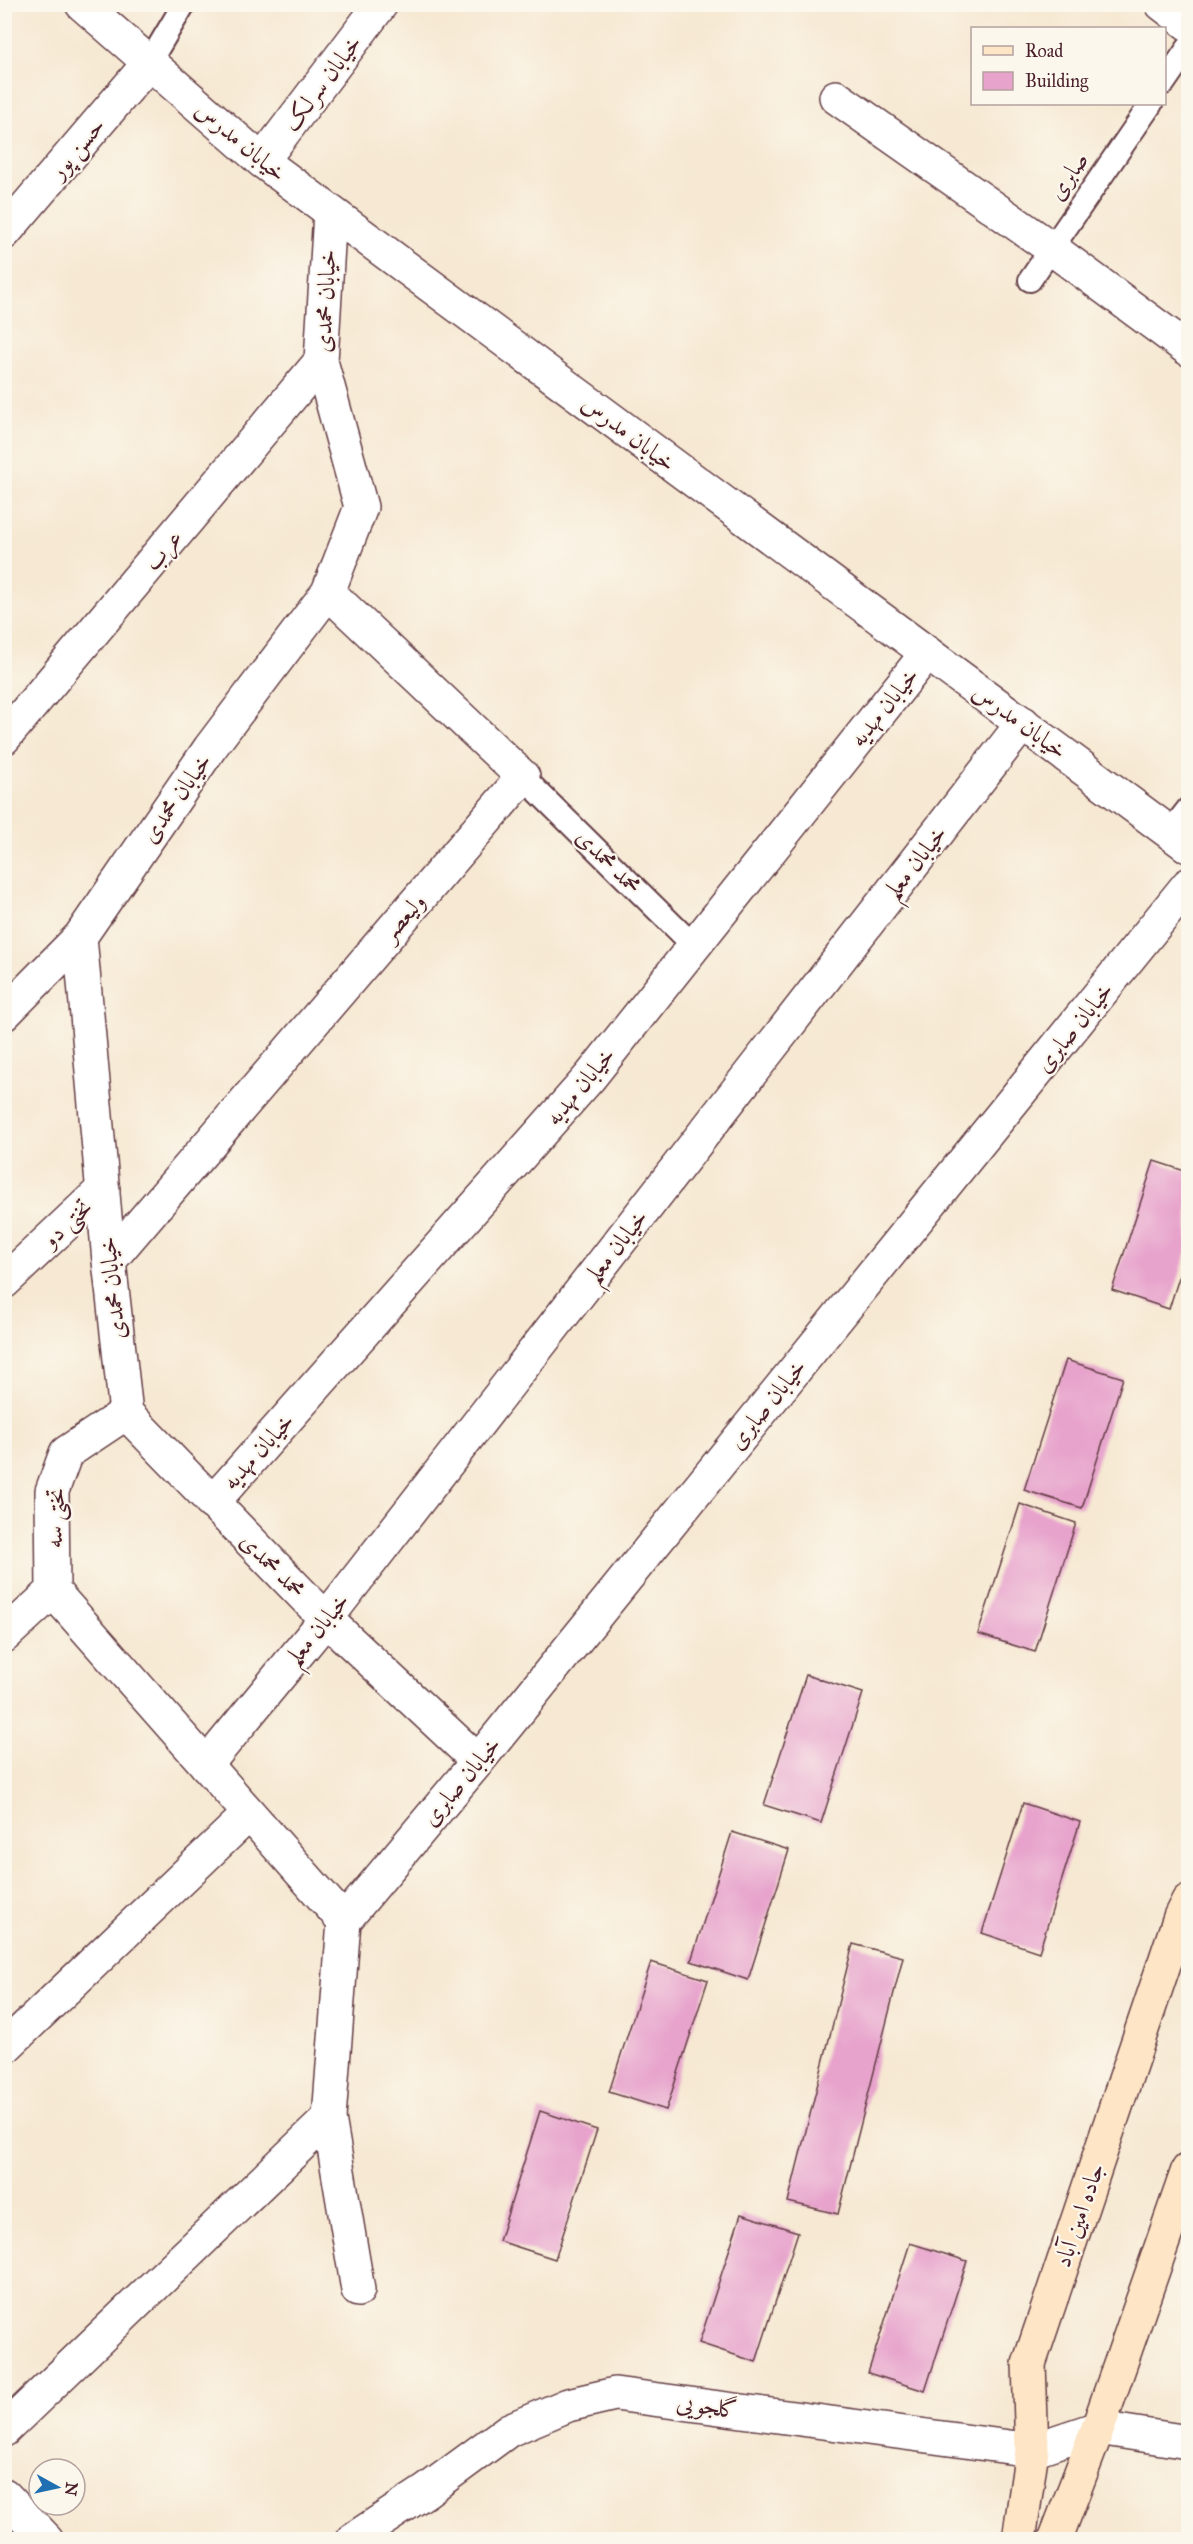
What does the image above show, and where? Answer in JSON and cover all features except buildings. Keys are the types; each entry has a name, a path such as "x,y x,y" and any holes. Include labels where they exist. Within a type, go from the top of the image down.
{"main road":[{"name":"جاده امین آباد","path":"1019,2540 1032,2450 1029,2364 1180,1917 1188,1901"},
{"path":"1055,2540 1098,2428 1188,2170"}],"street":[{"name":"خیابان مدرس","path":"82,4 262,161 1023,723 1182,829"},
{"name":"خیابان سرلک","path":"262,161 381,4"},
{"path":"1162,4 1188,24"},
{"name":"حسن پور","path":"4,233 148,63"},
{"path":"836,98 1051,249 1188,349"},
{"name":"خیابان محمدی","path":"126,1413 109,1261 80,937 210,748 328,592 361,507 321,361 330,212"},
{"name":"عرب","path":"4,738 321,361"},
{"path":"328,592 523,777"},
{"name":"خیابان مهدیه","path":"212,1503 590,1077 927,653"},
{"name":"خیابان معلم","path":"206,1765 326,1618 1023,723"},
{"name":"ولیعصر","path":"109,1261 523,777"},
{"name":"خیابان صابری","path":"344,1921 478,1761 1188,885"},
{"path":"4,1014 80,937"},
{"name":"تختی دو","path":"4,1282 103,1189"},
{"name":"محمد محمدی","path":"126,1413 326,1618 478,1761"},
{"name":"تختی سه","path":"53,1592 52,1491 66,1453 126,1413"},
{"path":"4,1636 53,1592 344,1921 329,2118 358,2290"},
{"path":"4,2048 249,1814"},
{"path":"4,2430 329,2118"},
{"name":"گلجویی","path":"351,2540 426,2491 509,2430 568,2404 615,2394 1032,2450 1098,2428"},
{"path":"1098,2428 1188,2442"},
{"path":"4,2495 47,2540"}],"lane":[{"path":"148,63 184,4"},
{"path":"1166,80 1188,48"},
{"name":"صابری","path":"1030,280 1149,105"},
{"name":"محمد محمدی","path":"523,777 694,946"}]}
